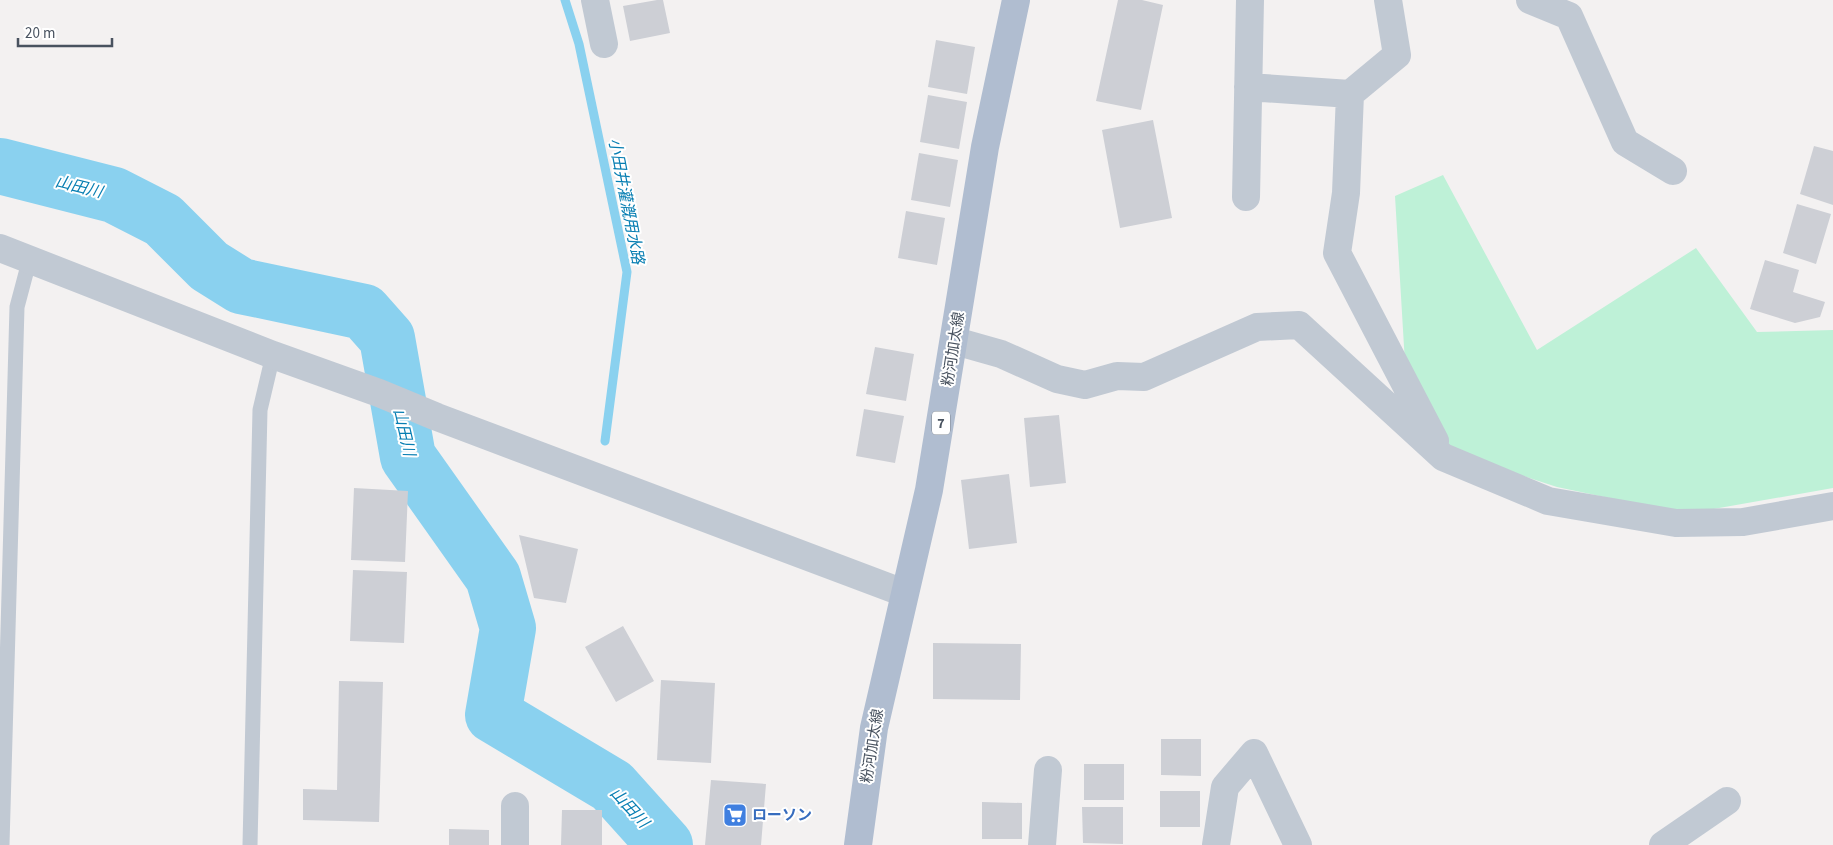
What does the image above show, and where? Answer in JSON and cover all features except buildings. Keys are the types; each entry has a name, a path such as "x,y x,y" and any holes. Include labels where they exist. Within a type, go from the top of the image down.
{"main road":[{"name":"粉河加太線","path":"858,845 874,728 929,490 985,147 1016,0"}],"street":[{"path":"596,0 604,44"},
{"path":"1246,197 1250,0"},
{"path":"1248,87 1350,94 1397,55 1388,0"},
{"path":"1530,0 1569,16 1625,142 1673,171"},
{"path":"1350,94 1346,193 1336,253 1443,457"},
{"path":"0,248 30,258 274,355 379,392 436,417 904,593"},
{"path":"954,340 1001,354 1057,379 1085,385 1117,376 1144,377 1257,327 1298,325 1443,457 1548,501 1676,523 1743,522 1833,506"},
{"path":"1216,845 1225,787 1254,753 1298,845"},
{"path":"1042,845 1048,770"},
{"path":"1663,845 1726,801"},
{"path":"515,845 516,806"}],"lane":[{"path":"2,845 17,307 30,258"},
{"path":"250,845 260,410 274,355"}],"green space":[{"path":"1443,175 1537,350 1696,248 1757,332 1833,330 1833,488 1685,514 1557,487 1477,461 1417,426 1406,380 1395,196"}],"waterway":[{"name":"小田井灌漑用水路","path":"565,0 579,44 627,272 605,441"},
{"name":"山田川","path":"0,166 114,195 163,220 209,266 241,286 364,312 387,338 408,457 493,577 508,628 493,715 612,786 665,845"}],"place":[{"name":"ローソン","path":"735,815"}]}
